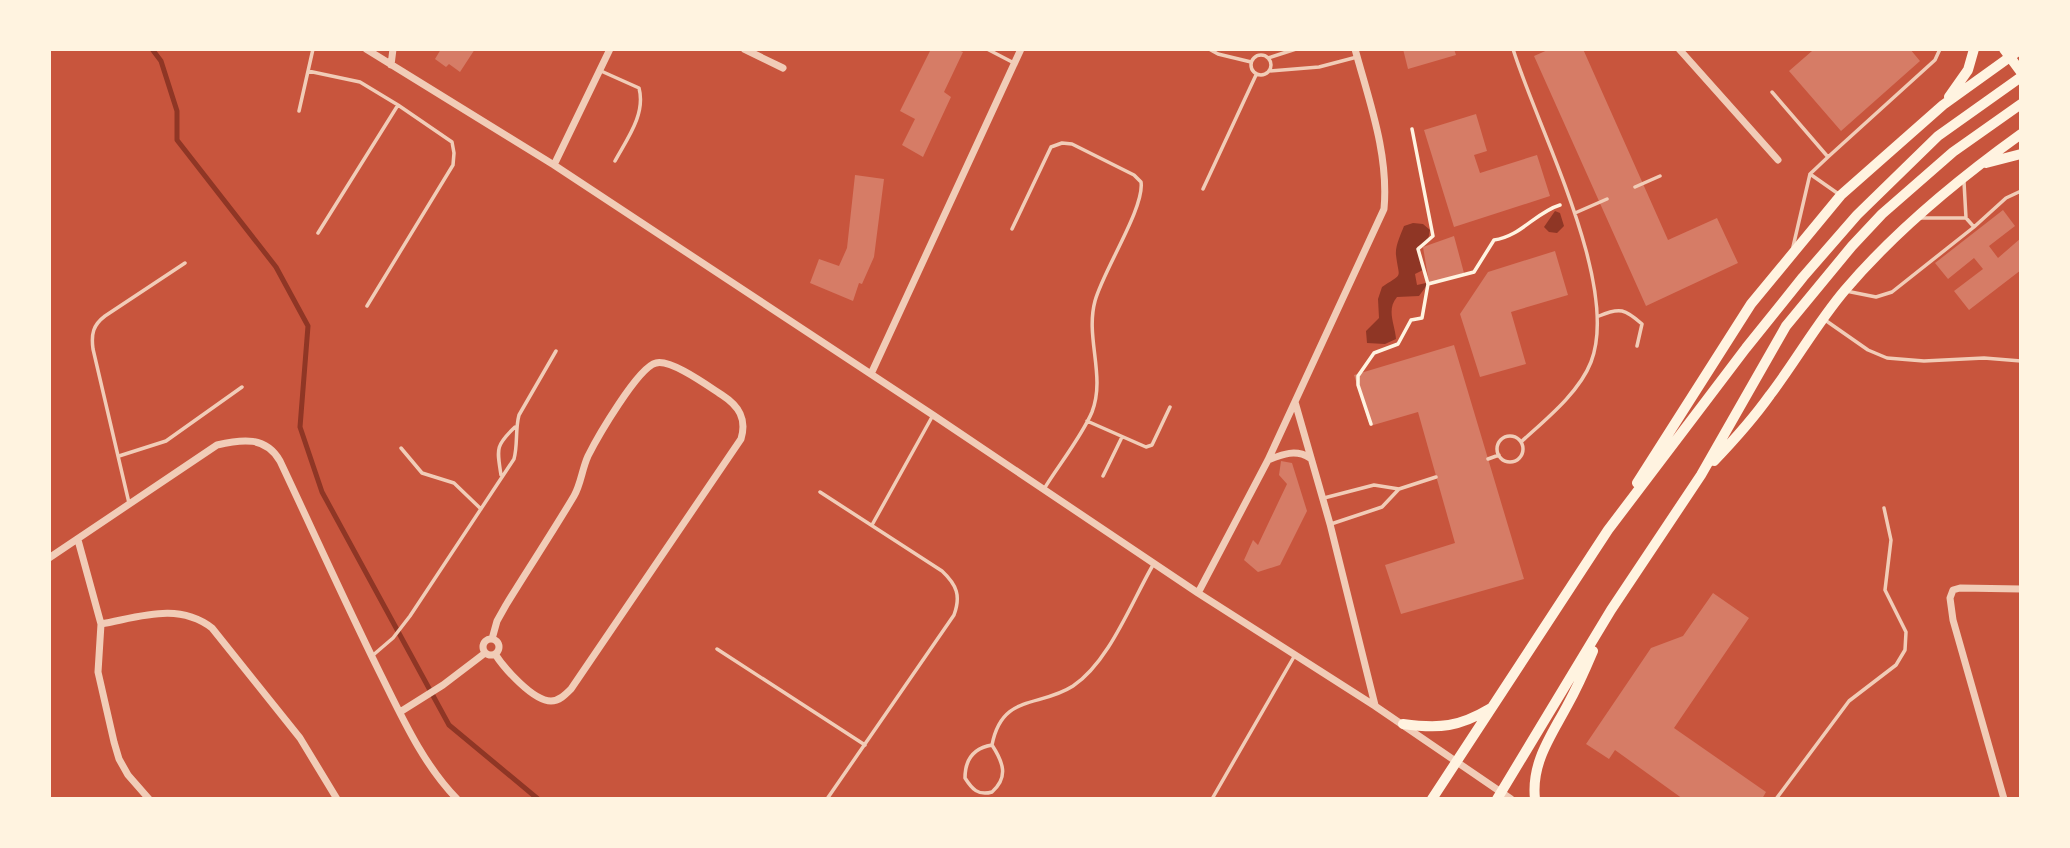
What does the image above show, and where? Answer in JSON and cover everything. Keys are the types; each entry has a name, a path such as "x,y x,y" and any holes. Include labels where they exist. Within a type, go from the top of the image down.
{"main road":[{"path":"1943,105 1968,70 1973,49"},
{"path":"1432,799 1608,530 1728,335 1751,304 1841,195 2007,53 2021,49"},
{"path":"1608,530 1745,348 1857,215 1938,136 2021,75 2007,53"},
{"path":"1503,797 1611,610 1701,475 1786,326 1882,214 1953,152 2021,104"},
{"path":"1701,475 1743,430 1844,291 1881,251 1977,165 2021,134"},
{"path":"1977,165 2021,154"},
{"path":"1535,799 1535,773 1544,746 1579,684 1611,610"},
{"path":"1403,724 1450,726 1471,720 1493,707"}],"street":[{"path":"366,49 554,165 1198,593 1403,724 1503,797"},
{"path":"391,65 393,49"},
{"path":"554,165 610,49"},
{"path":"744,49 783,68"},
{"path":"871,374 1021,49"},
{"path":"1679,49 1778,160"},
{"path":"1198,593 1269,460 1384,209 1386,183 1382,152 1356,53"},
{"path":"400,712 443,685 485,653 495,654 506,670 545,700 557,700 570,690 741,439 744,420 740,410 725,397 672,365 660,362 645,367 588,457 576,494 506,605 497,621 492,639"},
{"path":"1295,402 1331,524 1375,706"},
{"path":"49,558 218,445 246,440 270,447 281,461 400,712 440,783 457,799"},
{"path":"1269,460 1295,453 1302,453 1310,458"},
{"path":"78,540 101,624 98,672 114,742 128,775 149,799"},
{"path":"2004,799 1953,620 1950,597 1953,590 1961,588 2021,589"},
{"path":"101,624 173,612 194,615 202,620 212,628 300,738 337,799"},
{"path":"485,653 483,645 488,639 492,639 499,643 500,647 495,654"}],"lane":[{"path":"299,111 313,49"},
{"path":"987,49 1014,63"},
{"path":"1209,49 1251,62"},
{"path":"1256,75 1251,69 1251,62 1266,49"},
{"path":"1268,58 1296,49"},
{"path":"1513,49 1575,213 1597,295 1599,316 1591,361 1582,379 1521,442"},
{"path":"1792,254 1810,174 1935,60 1940,49"},
{"path":"1256,75 1264,75 1269,71 1319,67 1356,53"},
{"path":"1262,55 1268,58 1271,64 1269,71"},
{"path":"308,71 360,82 452,142 453,165 367,306"},
{"path":"600,71 639,88 642,101 630,134 615,161"},
{"path":"1203,189 1256,75"},
{"path":"1772,92 1828,157"},
{"path":"318,233 398,105"},
{"path":"1012,229 1051,147 1057,144 1072,144 1141,182 1140,200 1101,283 1094,308 1092,333 1097,389 1087,421 1044,489"},
{"path":"1810,174 1841,195"},
{"path":"1635,187 1660,176"},
{"path":"1964,176 1966,218 1974,227"},
{"path":"1844,291 1876,297 1892,292 2006,198 2021,191"},
{"path":"1575,213 1607,199"},
{"path":"1916,218 1966,218"},
{"path":"130,504 93,349 93,329 105,316 185,264"},
{"path":"1599,316 1615,309 1629,312 1642,324 1637,346"},
{"path":"1823,319 1868,350 1887,358 1924,362 1983,358 2021,361"},
{"path":"372,656 393,638 410,615 514,459 519,415 556,351"},
{"path":"119,456 166,441 243,387"},
{"path":"1087,421 1146,447 1152,445 1170,408"},
{"path":"872,525 933,415"},
{"path":"502,478 499,443 516,427"},
{"path":"1103,476 1122,437"},
{"path":"1506,437 1514,437 1521,442 1522,454 1517,461 1509,462 1499,456 1499,443 1506,437"},
{"path":"401,448 422,473 454,484 481,509"},
{"path":"1488,460 1499,456"},
{"path":"1323,498 1374,485 1399,489 1436,477"},
{"path":"1331,524 1382,507 1399,489"},
{"path":"820,492 942,571 957,588 958,604 954,615 827,799"},
{"path":"1776,799 1849,701 1896,665 1905,650 1906,632 1885,590 1891,540 1884,508"},
{"path":"992,745 1001,720 1012,709 1072,686 1096,666 1107,651 1154,564"},
{"path":"717,649 865,745"},
{"path":"1212,799 1295,655"},
{"path":"992,745 1001,759 1003,774 999,786 992,792 980,793 974,790 965,778 966,766 979,748 992,745"}],"path":[{"path":"1371,424 1358,376 1374,353 1398,344 1411,320 1422,318 1428,284 1419,249 1433,236 1412,129"},
{"path":"1428,284 1474,272 1494,240 1507,239 1549,208 1560,205"}],"shaded area":[{"path":"1555,211 1560,213 1564,226 1557,233 1549,232 1544,227"},
{"path":"1423,224 1430,230 1428,240 1417,247 1423,270 1415,274 1417,285 1427,285 1419,296 1397,297 1394,302 1392,312 1396,339 1385,344 1367,343 1366,331 1379,318 1378,299 1382,287 1399,272 1396,251 1400,236 1404,226"}],"building":[{"path":"441,49 475,49 460,72 435,59"},
{"path":"931,49 956,49 963,52 944,92 951,97 923,157 902,145 915,119 900,111"},
{"path":"1403,49 1454,49 1456,55 1408,69"},
{"path":"1550,49 1583,49 1668,240 1717,218 1738,263 1646,306 1534,56"},
{"path":"1810,49 1910,49 1920,61 1841,131 1789,71 1812,51"},
{"path":"1476,114 1487,151 1474,155 1480,173 1537,155 1550,196 1454,227 1424,130"},
{"path":"855,175 884,179 874,257 862,284 859,283 853,301 810,283 819,259 839,266 847,248"},
{"path":"2003,210 2015,226 1989,246 1998,258 2021,238 2021,270 1969,310 1954,291 1983,269 1974,258 1948,279 1935,263"},
{"path":"1454,236 1464,273 1429,283 1423,247"},
{"path":"1555,251 1568,295 1511,312 1526,364 1480,377 1460,314 1488,272"},
{"path":"1454,345 1524,579 1401,614 1385,565 1455,543 1418,412 1370,426 1354,375"},
{"path":"1281,461 1292,463 1307,511 1280,565 1258,572 1244,560 1253,540 1258,545 1287,484 1279,475"},
{"path":"1713,593 1749,618 1674,728 1766,792 1762,799 1683,799 1615,750 1609,759 1586,744 1651,648 1683,636"}],"waterway":[{"path":"152,49 161,61 177,111 177,140 276,267 308,326 300,427 322,492 449,725 538,799"}]}
